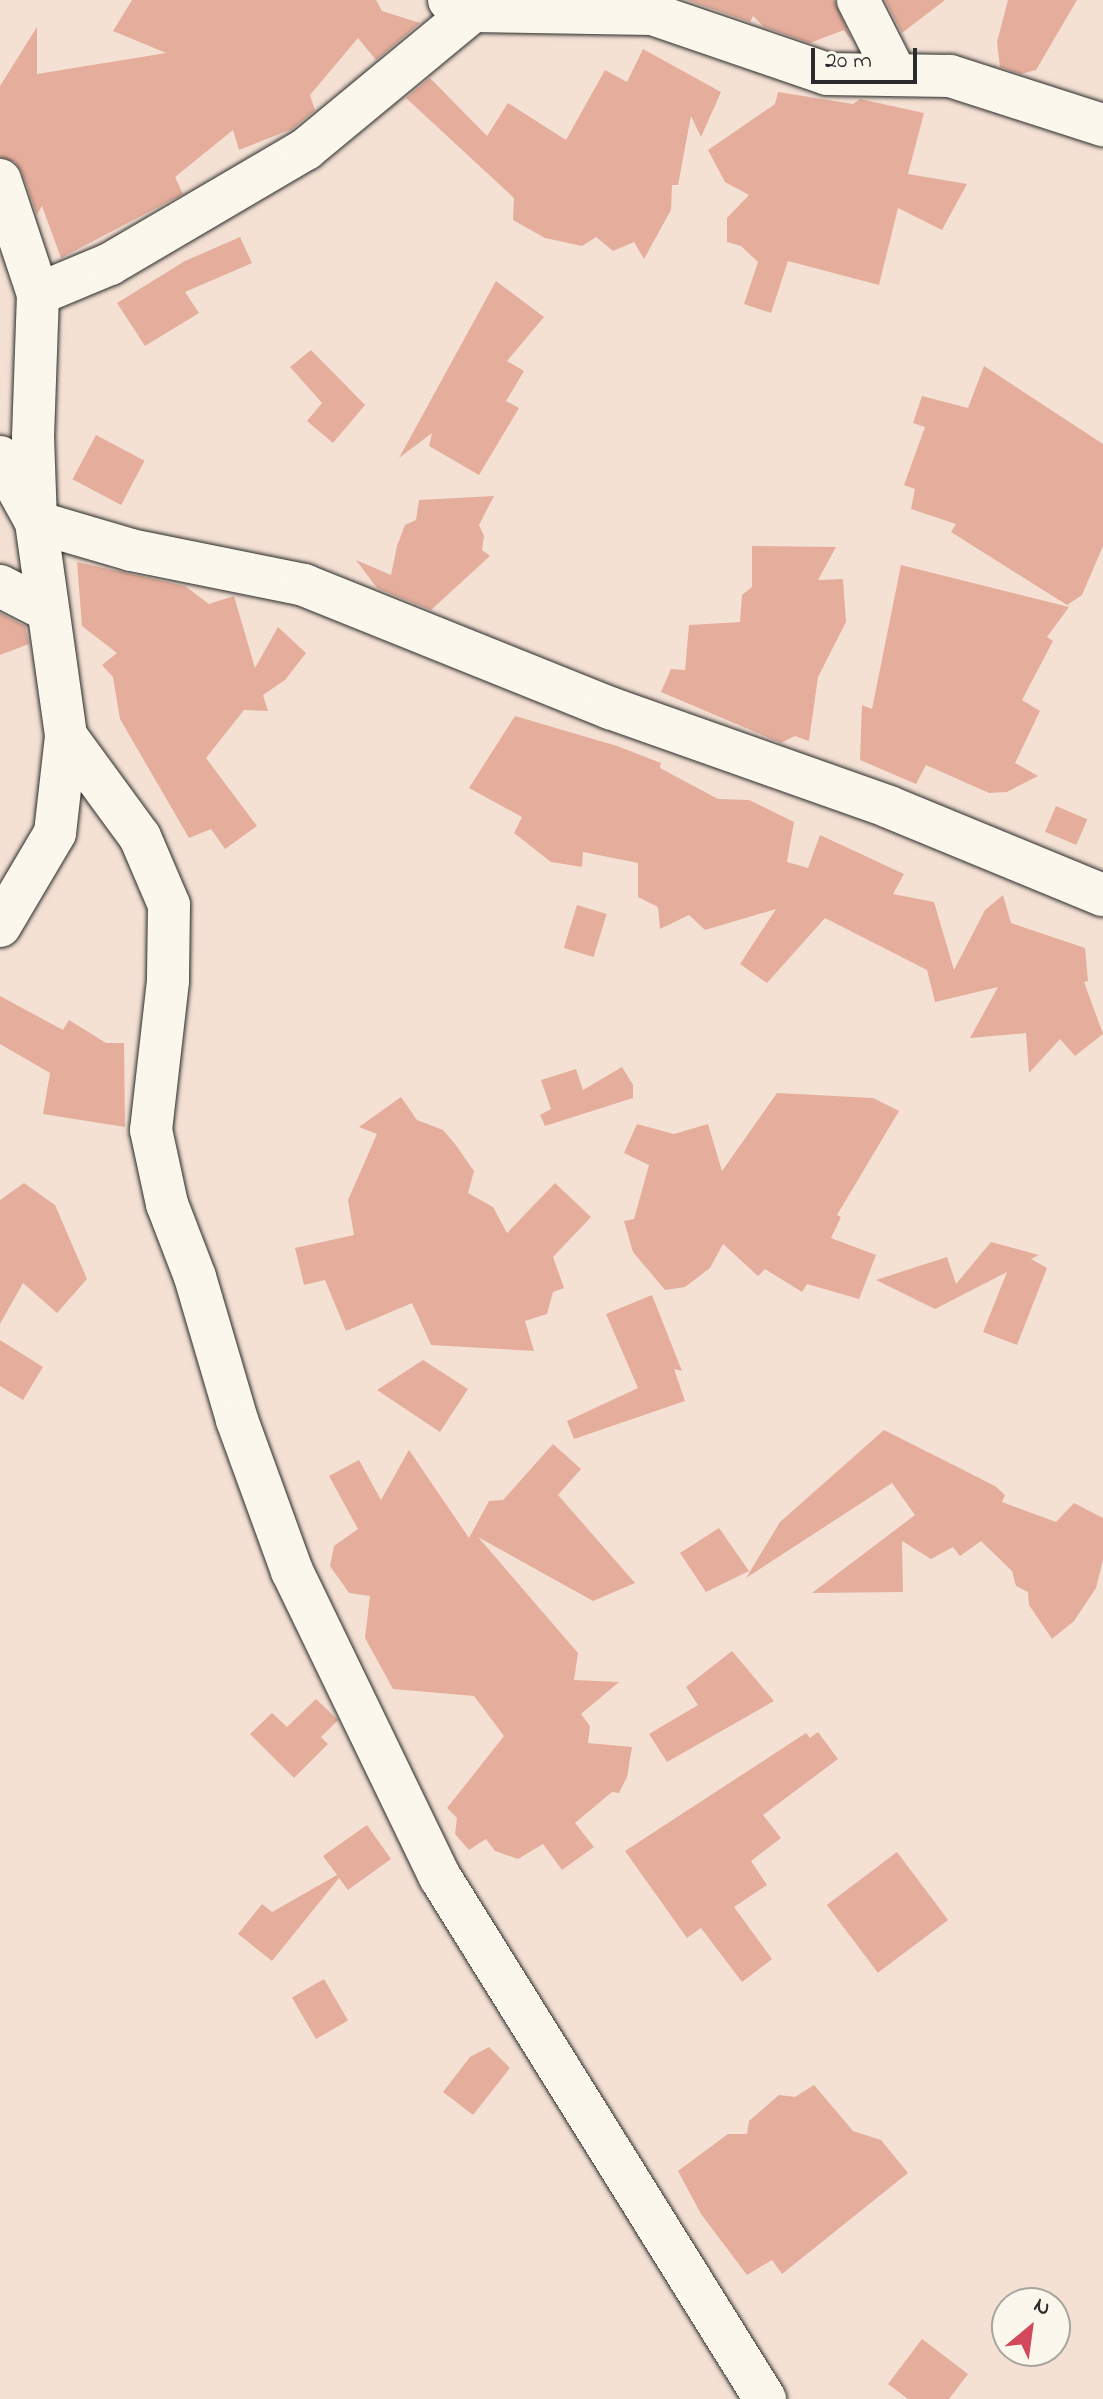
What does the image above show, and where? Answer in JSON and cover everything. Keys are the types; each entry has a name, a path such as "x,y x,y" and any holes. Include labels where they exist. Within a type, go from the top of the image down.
{"street":[{"path":"858,0 896,75"},
{"path":"38,294 110,264 306,149 461,6 652,14 827,74 950,76 1103,125"},
{"path":"0,180 38,294 33,436 36,522 45,609 66,736 55,833 0,926"},
{"path":"0,457 36,522 131,550 304,585 610,708 889,807 1103,895"},
{"path":"0,586 45,609"},
{"path":"66,736 140,837 169,905 168,981 151,1130 167,1204 292,1571 440,1877 765,2399"}],"building":[{"path":"132,0 376,0 382,11 420,23 376,60 358,38 310,95 315,110 292,129 239,150 233,130 175,177 183,194 61,258 42,206 37,215 22,172 15,162 0,157 0,86 37,27 37,74 166,53 113,31"},
{"path":"687,0 834,0 852,41 844,30 810,43 764,27 753,16 750,22"},
{"path":"885,0 945,0 902,33"},
{"path":"1008,0 1077,0 1036,70 1021,74 1000,67 997,42"},
{"path":"643,49 721,92 701,137 691,116 678,185 672,185 671,210 644,259 634,242 613,251 596,237 582,246 545,238 513,220 514,198 406,98 430,78 487,136 508,103 566,140 605,70 627,82"},
{"path":"778,92 853,104 860,99 924,113 908,174 967,184 942,230 898,208 879,285 788,261 771,313 744,304 758,262 741,246 727,242 727,218 749,195 725,182 708,150 775,104"},
{"path":"240,237 252,263 185,292 199,313 145,346 117,303 185,261"},
{"path":"496,281 544,317 507,361 524,371 506,401 519,408 479,475 429,446 432,433 399,458"},
{"path":"311,350 365,405 333,443 307,421 322,403 290,367"},
{"path":"984,366 1103,444 1103,546 1082,595 1067,605 951,532 956,524 911,509 915,489 904,485 925,427 913,423 922,396 968,408"},
{"path":"96,435 145,461 121,505 73,479"},
{"path":"494,496 479,525 484,536 482,550 490,556 431,610 377,588 356,560 391,575 397,546 405,525 416,520 419,500"},
{"path":"752,546 836,547 818,580 843,579 846,622 818,677 809,741 795,736 781,743 661,692 671,669 685,670 689,625 740,622 742,595 752,587"},
{"path":"77,562 185,586 209,604 234,596 255,668 278,627 306,653 285,680 263,695 268,711 244,710 206,758 257,826 225,849 211,829 189,838 120,719 113,677 102,665 117,653 82,626"},
{"path":"901,565 1069,607 1047,637 1053,641 1022,700 1040,711 1015,763 1038,776 1007,792 989,793 926,765 916,784 860,760 862,705 872,709"},
{"path":"0,613 25,626 29,644 0,655"},
{"path":"515,716 617,746 661,763 660,768 718,799 749,800 794,822 787,862 808,868 820,835 904,874 893,894 934,902 954,970 985,910 1003,895 1011,923 1085,948 1088,981 1084,982 1103,1034 1075,1056 1060,1039 1029,1073 1026,1033 970,1038 998,987 935,1002 927,970 825,918 767,983 740,964 776,909 705,930 689,915 660,929 658,907 638,897 638,863 583,852 582,867 551,862 514,833 522,817 469,788"},
{"path":"1056,806 1087,819 1076,845 1045,832"},
{"path":"577,905 607,914 593,957 564,948"},
{"path":"0,996 63,1030 69,1020 106,1043 124,1043 125,1127 43,1114 50,1073 0,1044"},
{"path":"622,1067 633,1085 633,1098 545,1126 540,1115 551,1109 541,1080 576,1069 583,1090"},
{"path":"777,1093 873,1098 899,1111 837,1215 841,1217 831,1238 876,1255 859,1299 807,1284 802,1292 765,1269 758,1276 723,1244 710,1268 685,1287 665,1290 633,1252 624,1221 634,1219 649,1165 624,1153 637,1124 674,1134 708,1124 722,1171"},
{"path":"401,1097 417,1120 443,1130 455,1144 474,1171 468,1193 493,1207 507,1233 555,1183 591,1217 553,1257 564,1288 553,1292 547,1314 525,1321 534,1351 431,1345 412,1303 346,1331 325,1280 304,1285 295,1248 354,1235 348,1200 377,1134 359,1127"},
{"path":"24,1183 55,1205 87,1279 57,1313 23,1283 0,1324 0,1200"},
{"path":"991,1242 1039,1255 1031,1259 1047,1268 1017,1345 983,1332 1007,1272 935,1309 876,1280 947,1257 956,1284"},
{"path":"652,1295 682,1371 674,1369 685,1401 574,1439 567,1421 638,1388 606,1314"},
{"path":"0,1340 43,1367 23,1400 0,1386"},
{"path":"423,1360 468,1389 440,1432 377,1390"},
{"path":"884,1430 995,1486 1005,1495 1002,1502 1056,1522 1074,1503 1103,1518 1103,1560 1096,1588 1074,1621 1052,1639 1029,1605 1028,1592 1016,1586 1012,1571 981,1541 960,1556 953,1547 931,1559 902,1541 903,1592 812,1593 915,1515 892,1483 746,1578 780,1522"},
{"path":"553,1444 581,1469 558,1495 635,1583 593,1601 478,1537 578,1653 574,1680 619,1682 581,1714 590,1726 588,1743 632,1747 627,1777 619,1793 612,1792 575,1823 594,1847 562,1870 543,1844 518,1859 495,1851 486,1839 469,1850 455,1834 457,1818 447,1808 504,1736 474,1696 393,1689 365,1638 370,1596 349,1593 330,1566 334,1546 358,1529 329,1476 359,1460 381,1500 409,1450 469,1538 489,1501 503,1500"},
{"path":"719,1528 749,1571 706,1592 680,1553"},
{"path":"732,1651 774,1701 667,1762 649,1734 698,1705 686,1687"},
{"path":"316,1699 338,1720 321,1737 328,1744 294,1778 250,1734 272,1713 287,1727"},
{"path":"818,1732 838,1759 763,1815 781,1838 751,1861 767,1885 734,1907 772,1959 742,1982 701,1928 687,1938 625,1851 806,1733 810,1738"},
{"path":"367,1825 391,1859 348,1890 339,1878 272,1961 238,1934 262,1904 272,1912 337,1875 323,1856"},
{"path":"897,1852 948,1920 878,1973 827,1905"},
{"path":"324,1979 348,2021 316,2039 292,1998"},
{"path":"489,2047 510,2068 473,2115 443,2092 470,2057"},
{"path":"814,2085 853,2131 881,2140 908,2173 782,2274 772,2260 747,2275 701,2214 678,2171 728,2134 747,2134 749,2121 779,2095 795,2097"},
{"path":"922,2339 968,2374 949,2399 908,2399 888,2384"}]}
